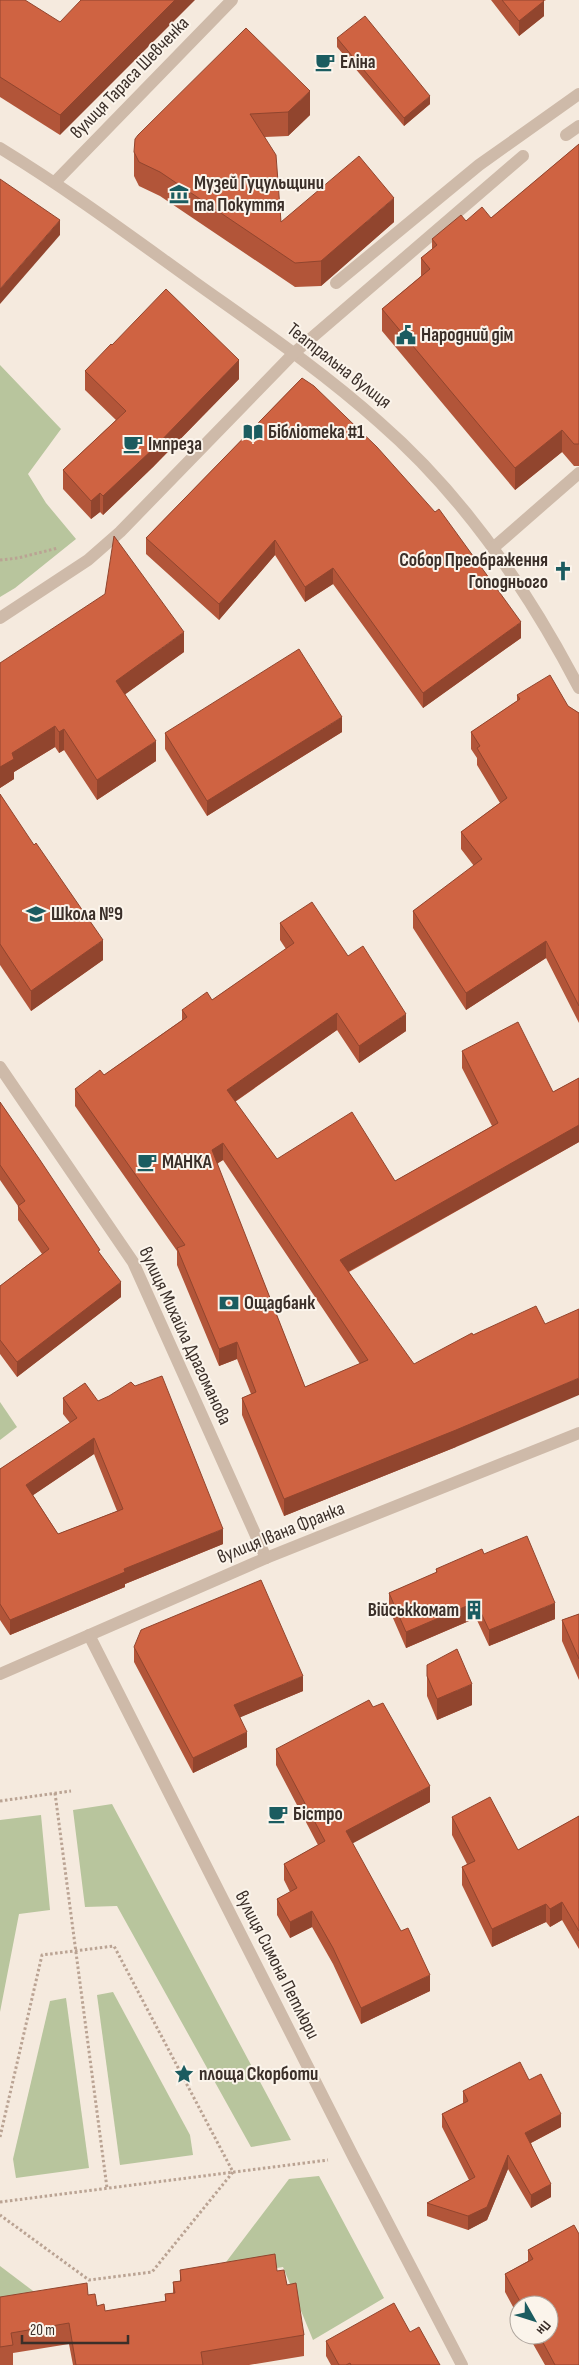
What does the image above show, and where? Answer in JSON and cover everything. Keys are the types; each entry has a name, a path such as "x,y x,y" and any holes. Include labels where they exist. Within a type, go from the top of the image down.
{"street":[{"name":"вулиця Тараса Шевченка","path":"55,182 232,0"},
{"path":"336,283 480,165 579,94"},
{"path":"566,135 579,126"},
{"name":"Театральна вулиця","path":"0,148 55,182 294,353 379,422 410,451 474,522 540,619 579,688"},
{"path":"0,618 88,560 120,532 294,353 523,156"},
{"path":"493,548 579,473"},
{"name":"вулиця Михайла Драгоманова","path":"0,1067 139,1275 266,1558"},
{"name":"вулиця Івана Франка","path":"0,1674 266,1558 579,1433"},
{"name":"вулиця Симона Петлюри","path":"89,1635 353,2156 462,2365"}],"path":[{"path":"0,1801 71,1791"},
{"path":"54,1793 107,2188"},
{"path":"0,2138 42,1955 114,1946 233,2172"},
{"path":"0,2202 318,2161"},
{"path":"0,2215 89,2280 152,2272 233,2172"}],"green space":[{"path":"0,365 61,429 28,474 46,503 76,539 15,588 0,597"},
{"path":"0,1402 17,1427 0,1440"},
{"path":"112,1804 291,2140 251,2147 117,1906 85,1907 73,1810"},
{"path":"41,1815 50,1910 19,1914 0,2012 0,1820"},
{"path":"113,1992 190,2135 193,2155 120,2165 97,1995"},
{"path":"66,1998 89,2168 16,2178 13,2159 50,2001"},
{"path":"319,2176 384,2298 313,2340 283,2267 214,2278 289,2179"},
{"path":"0,2266 49,2303 0,2316"}],"building":[{"path":"0,0 25,0 60,22 81,0 175,0 60,115 0,77"},
{"path":"502,0 543,0 544,1 519,21"},
{"path":"365,16 430,96 404,118 337,38"},
{"path":"246,28 310,91 288,112 250,114 276,155 281,222 359,156 394,198 321,261 295,263 160,172 139,162 134,152 135,139 138,135"},
{"path":"579,144 579,444 574,444 562,430 515,468 382,309 430,269 421,258 437,245 432,239 461,215 466,221 482,207 491,218"},
{"path":"0,179 60,220 0,289"},
{"path":"166,289 239,360 153,449 103,496 100,493 91,501 63,470 126,411 85,371"},
{"path":"302,378 314,386 377,447 435,512 439,509 521,622 423,693 333,568 305,587 275,540 219,604 146,538"},
{"path":"114,536 184,632 116,681 156,741 97,780 64,729 59,732 55,726 12,753 14,759 0,767 0,663 105,594"},
{"path":"299,649 342,717 207,801 165,733"},
{"path":"550,675 568,706 579,713 579,1006 546,941 466,993 413,911 482,859 461,832 507,798 477,748 480,746 471,732 520,699 517,695"},
{"name":"Школа №9","path":"0,794 34,845 36,843 103,940 31,991 0,944"},
{"path":"312,902 348,956 363,946 406,1014 359,1046 337,1013 227,1090 277,1159 352,1112 395,1181 498,1123 462,1051 518,1022 553,1092 579,1078 579,1125 340,1260 414,1364 472,1333 473,1335 536,1306 545,1324 579,1309 579,1378 284,1499 242,1398 256,1392 237,1342 219,1349 177,1248 185,1245 75,1089 100,1070 104,1075 187,1017 182,1010 207,992 212,1000 294,943 280,923","holes":["223,1143 368,1360 305,1387 212,1150"]},
{"path":"0,1102 100,1250 98,1251 121,1282 17,1362 0,1340 0,1286 49,1249 18,1206 25,1201 0,1165"},
{"path":"162,1376 223,1529 124,1569 125,1572 10,1620 0,1604 0,1469 77,1418 63,1398 85,1383 98,1401 131,1382 135,1386","holes":["94,1438 123,1509 58,1534 26,1485"]},
{"path":"527,1536 555,1603 489,1630 476,1602 406,1632 389,1593 437,1572 436,1569 482,1549 484,1554"},
{"path":"261,1580 303,1676 234,1705 247,1732 193,1758 134,1647 141,1630"},
{"path":"579,1614 579,1659 562,1620"},
{"path":"457,1649 472,1684 437,1699 427,1676 427,1665"},
{"path":"369,1700 373,1707 383,1703 430,1786 346,1831 401,1931 408,1928 430,1975 361,2008 333,1948 312,1911 290,1922 277,1899 297,1888 284,1864 325,1841 276,1749"},
{"path":"490,1797 518,1850 579,1816 579,1931 562,1902 550,1909 546,1904 492,1929 462,1867 475,1861 452,1817"},
{"path":"520,2062 529,2080 541,2074 561,2114 525,2133 551,2184 531,2195 508,2155 487,2207 468,2216 427,2203 475,2177 442,2114 468,2101 463,2091"},
{"path":"574,2225 579,2234 579,2365 555,2365 544,2345 559,2345 559,2295 517,2295 505,2274 533,2259 528,2250"},
{"path":"275,2254 277,2271 284,2270 287,2285 296,2283 304,2335 201,2352 203,2365 76,2365 69,2323 11,2333 13,2345 0,2347 0,2297 87,2283 88,2295 95,2294 97,2306 104,2304 105,2311 166,2301 165,2294 175,2293 173,2282 181,2281 180,2270"},
{"path":"394,2303 410,2332 419,2327 440,2365 351,2365 350,2363 339,2365 326,2341"}],"place":[{"name":"Еліна","path":"325,62"},
{"name":"Музей Гуцульщини та Покуття","path":"179,194"},
{"name":"Народний дім","path":"406,335"},
{"name":"Бібліотека #1","path":"253,432"},
{"name":"Імпреза","path":"133,444"},
{"name":"Собор Преображення Гоподнього","path":"563,571"},
{"name":"Школа №9","path":"36,914"},
{"name":"МАНКА","path":"147,1162"},
{"name":"Ощадбанк","path":"229,1303"},
{"name":"Військкомат","path":"474,1610"},
{"name":"Бістро","path":"278,1814"},
{"name":"площа Скорботи","path":"184,2074"}]}
